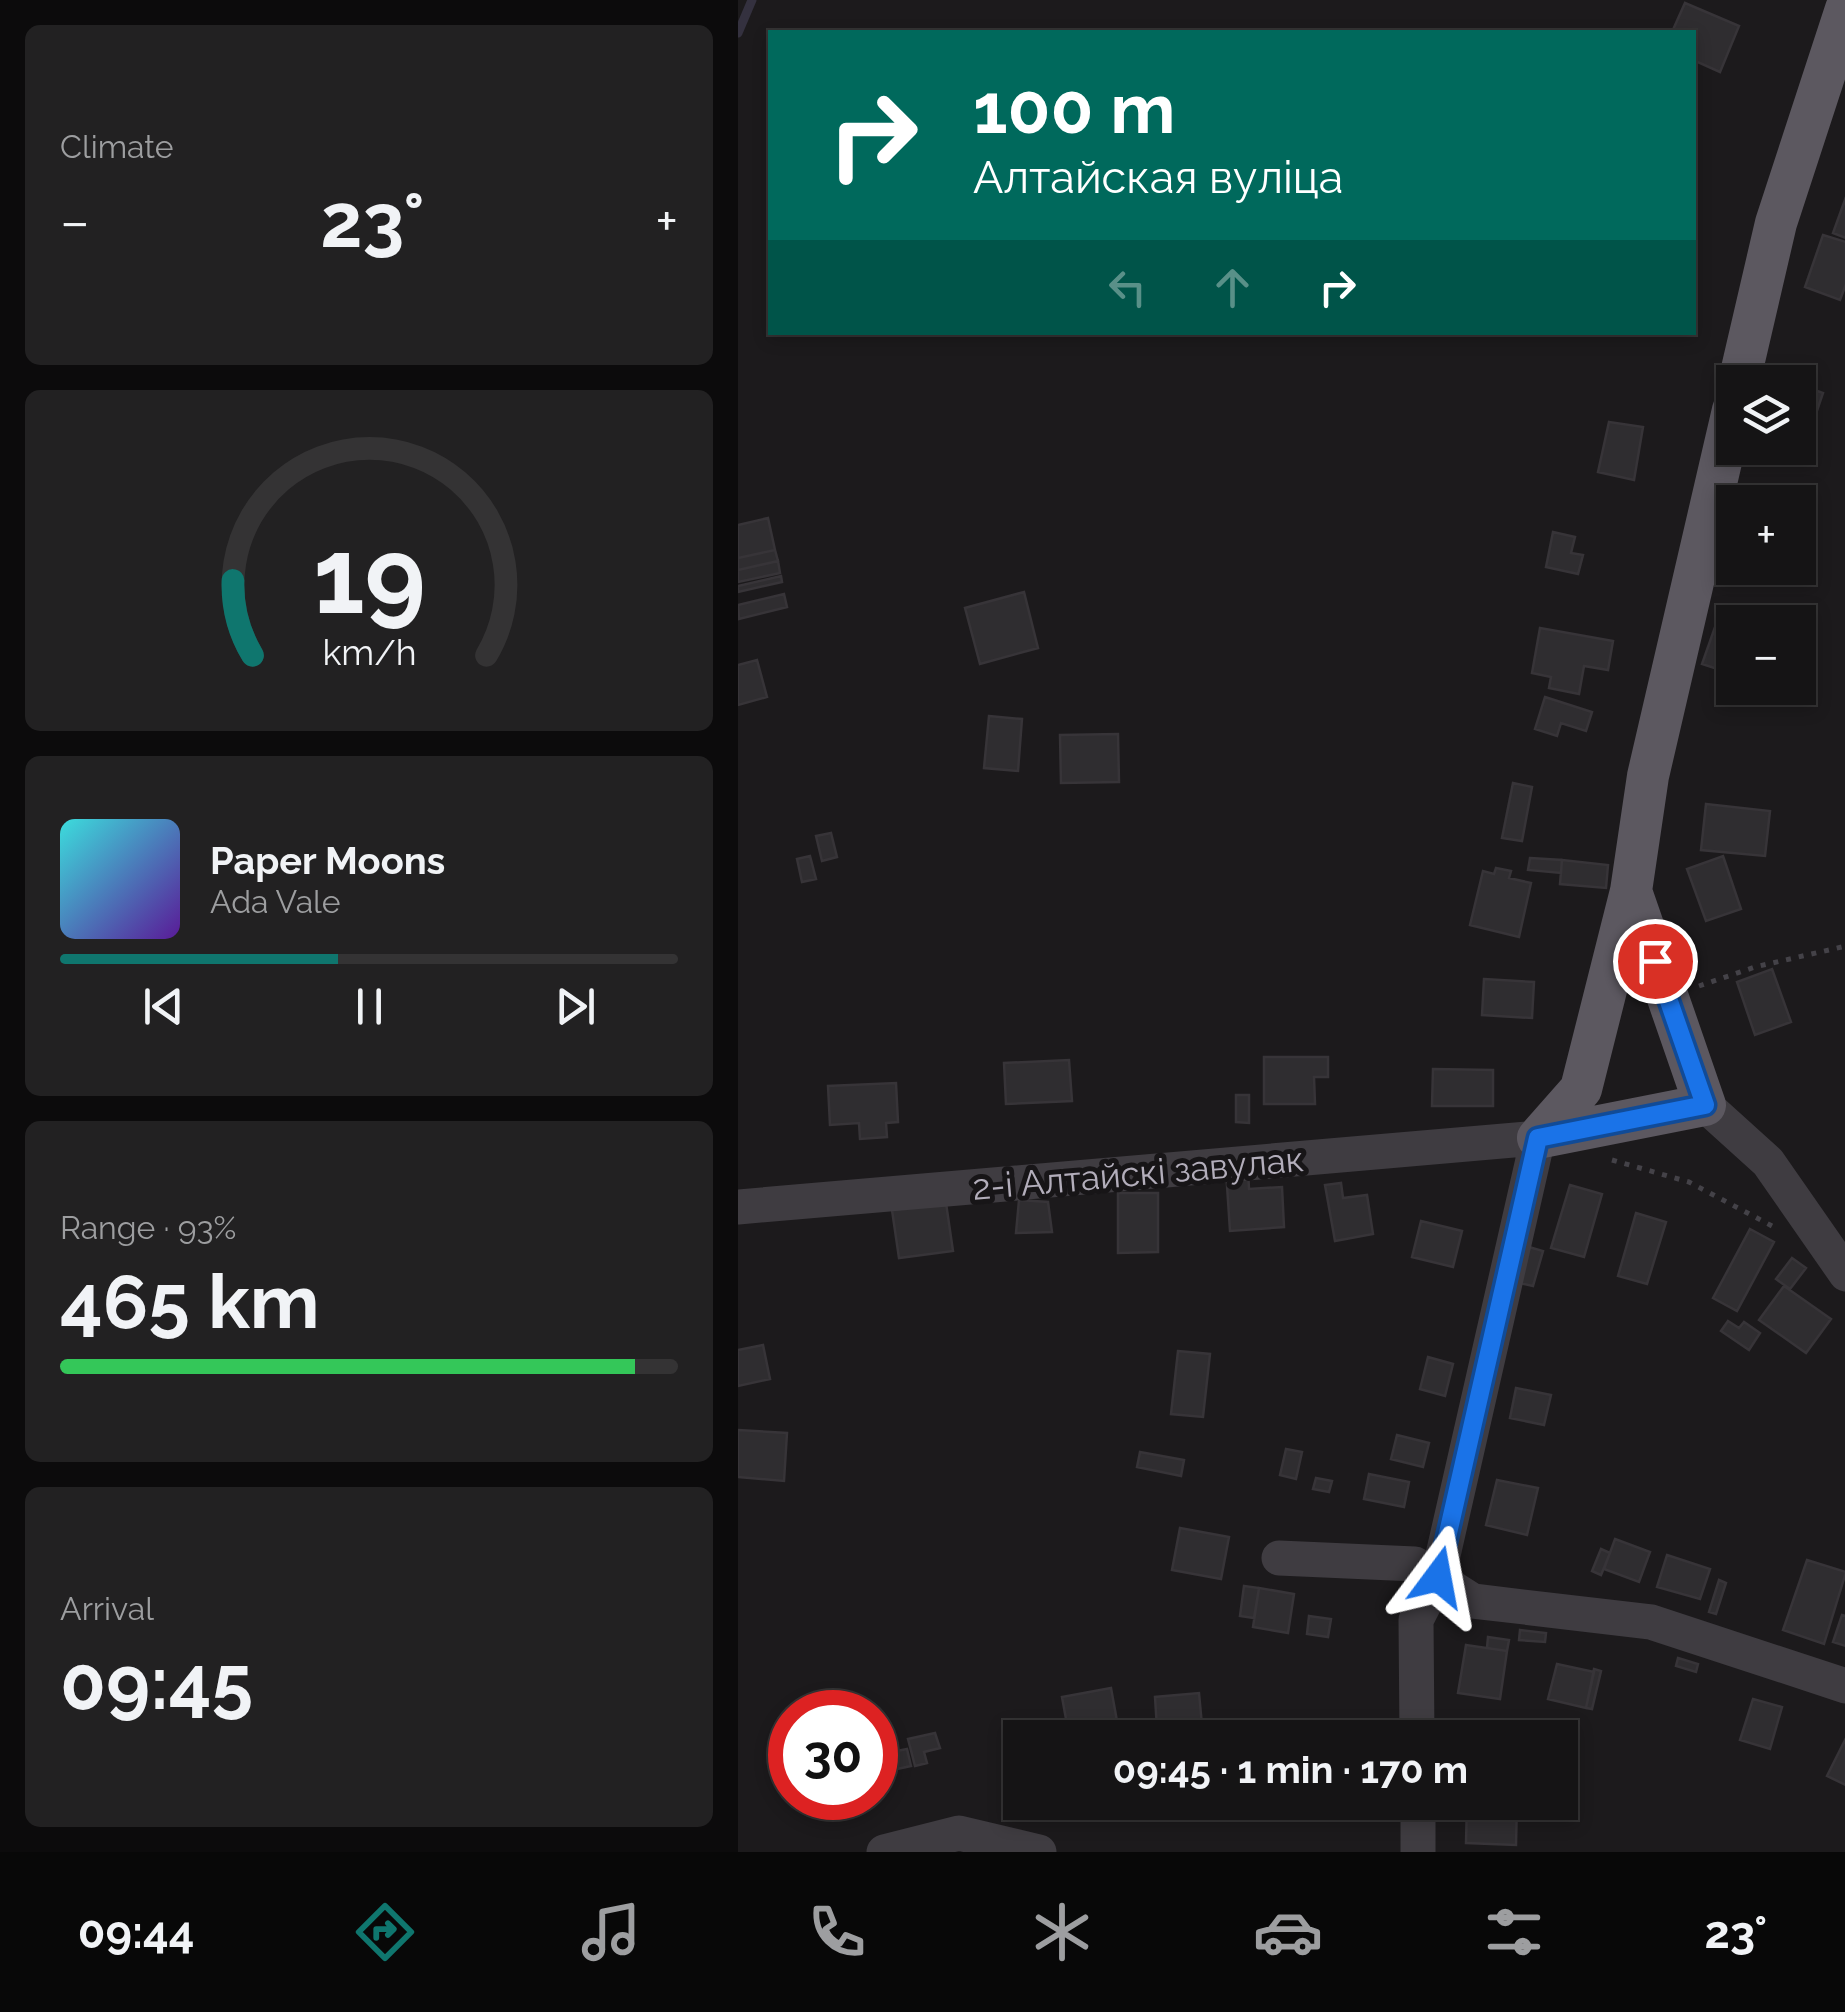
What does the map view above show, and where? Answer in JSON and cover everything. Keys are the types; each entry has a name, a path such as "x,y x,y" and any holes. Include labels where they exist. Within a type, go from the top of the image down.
{"main road":[{"path":"1744,365 1776,223 1846,9"},
{"path":"1538,1138 1582,1089 1631,891 1648,776 1720,465"},
{"path":"1538,1138 1705,1105 1631,891"}],"street":[{"path":"1705,1105 1768,1162 1846,1274"},
{"name":"2-і Алтайскі завулак","path":"738,1207 1538,1138"},
{"path":"1417,1720 1416,1620 1438,1577 1538,1138"},
{"path":"1279,1558 1415,1564 1472,1601 1651,1622 1846,1686"},
{"path":"1418,1820 1418,1852"},
{"path":"884,1852 958,1833 1038,1852"}],"path":[{"path":"1668,996 1755,966 1846,946"},
{"path":"1594,1155 1689,1182 1774,1227"}],"building":[{"path":"1685,3 1739,26 1720,72 1696,61 1696,30 1673,30"},
{"path":"1846,197 1846,238 1833,233"},
{"path":"1823,235 1846,242 1846,284 1840,300 1805,287"},
{"path":"1816,390 1823,393 1816,414"},
{"path":"1609,422 1643,427 1634,480 1598,472"},
{"path":"768,518 775,550 738,558 738,525"},
{"path":"1553,532 1575,537 1571,553 1583,555 1578,574 1546,567"},
{"path":"775,550 778,561 738,570 738,558"},
{"path":"778,561 780,573 738,582 738,570"},
{"path":"781,576 782,582 738,592 738,586"},
{"path":"1024,592 1038,648 980,664 965,608"},
{"path":"784,594 787,607 739,619 738,605"},
{"path":"1716,624 1716,669 1702,664"},
{"path":"1540,628 1613,641 1608,670 1584,666 1579,694 1549,688 1551,677 1532,673"},
{"path":"757,660 767,697 738,705 738,665"},
{"path":"1545,697 1592,712 1586,731 1561,723 1557,736 1535,729"},
{"path":"989,716 1022,719 1018,771 984,768"},
{"path":"1118,734 1119,782 1061,783 1060,735"},
{"path":"1513,783 1532,787 1522,841 1502,838"},
{"path":"1706,804 1770,811 1765,856 1701,850"},
{"path":"831,833 837,857 822,861 816,836"},
{"path":"810,856 816,879 802,882 797,859"},
{"path":"1723,856 1741,909 1706,921 1687,869"},
{"path":"1530,858 1562,860 1561,873 1528,870"},
{"path":"1562,860 1608,865 1606,888 1560,884"},
{"path":"1496,868 1511,871 1509,878 1531,883 1519,937 1470,925 1483,871 1494,874"},
{"path":"1772,969 1791,1022 1755,1035 1737,982"},
{"path":"1484,979 1534,982 1532,1018 1482,1015"},
{"path":"1264,1057 1328,1057 1328,1077 1314,1077 1315,1104 1264,1104"},
{"path":"1069,1060 1072,1101 1006,1104 1004,1063"},
{"path":"1433,1069 1493,1070 1493,1106 1432,1106"},
{"path":"896,1083 898,1122 886,1123 887,1137 860,1139 859,1123 830,1125 828,1086"},
{"path":"1236,1095 1249,1095 1249,1123 1236,1122"},
{"path":"1248,1169 1249,1189 1282,1187 1284,1227 1230,1231 1226,1170"},
{"path":"1341,1183 1343,1198 1367,1195 1373,1234 1335,1241 1325,1185"},
{"path":"1570,1185 1602,1194 1584,1257 1551,1248"},
{"path":"1118,1193 1158,1193 1158,1252 1118,1253"},
{"path":"1019,1200 1048,1202 1052,1232 1016,1233"},
{"path":"946,1203 953,1251 899,1258 892,1210"},
{"path":"1636,1213 1666,1222 1647,1284 1618,1276"},
{"path":"1421,1221 1462,1231 1453,1267 1412,1257"},
{"path":"1750,1229 1774,1242 1737,1311 1713,1298"},
{"path":"1529,1247 1543,1251 1533,1286 1520,1283"},
{"path":"1792,1258 1806,1268 1790,1289 1776,1279"},
{"path":"1784,1286 1831,1319 1806,1353 1759,1320"},
{"path":"1728,1321 1739,1328 1744,1322 1760,1333 1749,1350 1721,1331"},
{"path":"763,1345 770,1379 738,1386 738,1350"},
{"path":"1178,1351 1210,1354 1203,1417 1171,1414"},
{"path":"1428,1357 1453,1364 1445,1396 1420,1389"},
{"path":"1516,1388 1551,1395 1544,1425 1510,1418"},
{"path":"738,1430 787,1433 784,1481 738,1477"},
{"path":"1397,1435 1429,1443 1423,1467 1391,1459"},
{"path":"1286,1449 1302,1452 1296,1479 1280,1475"},
{"path":"1140,1452 1184,1460 1181,1476 1137,1467"},
{"path":"1369,1474 1409,1482 1404,1507 1364,1499"},
{"path":"1316,1478 1332,1481 1329,1492 1313,1489"},
{"path":"1497,1480 1538,1488 1527,1535 1486,1525"},
{"path":"1180,1528 1229,1537 1221,1579 1172,1570"},
{"path":"1615,1539 1650,1552 1639,1582 1604,1569"},
{"path":"1601,1549 1610,1553 1601,1575 1592,1571"},
{"path":"1667,1555 1710,1569 1700,1599 1657,1587"},
{"path":"1807,1560 1846,1572 1824,1644 1783,1630"},
{"path":"1719,1580 1726,1583 1716,1614 1709,1612"},
{"path":"1244,1586 1259,1588 1254,1618 1240,1616"},
{"path":"1259,1588 1294,1594 1288,1633 1253,1627"},
{"path":"1842,1615 1846,1616 1846,1646 1833,1642"},
{"path":"1309,1616 1331,1619 1328,1637 1307,1634"},
{"path":"1520,1630 1546,1633 1545,1642 1519,1640"},
{"path":"1488,1637 1509,1640 1507,1651 1487,1648"},
{"path":"1466,1645 1507,1651 1500,1699 1458,1693"},
{"path":"1678,1658 1698,1664 1696,1672 1676,1666"},
{"path":"1557,1664 1594,1672 1586,1708 1548,1699"},
{"path":"1594,1669 1601,1671 1592,1709 1586,1708"},
{"path":"1111,1688 1117,1720 1066,1720 1062,1697"},
{"path":"1199,1693 1202,1720 1156,1720 1155,1697"},
{"path":"1753,1699 1782,1707 1770,1749 1740,1740"},
{"path":"935,1733 940,1748 924,1752 927,1763 915,1766 908,1739"},
{"path":"1846,1738 1846,1785 1827,1776"},
{"path":"907,1749 911,1766 898,1769 898,1751"},
{"path":"1467,1820 1517,1820 1516,1845 1466,1843"}],"waterway":[{"path":"738,33 752,0"}],"route":[{"path":"1438,1577 1538,1138 1705,1105 1655,961"}]}
